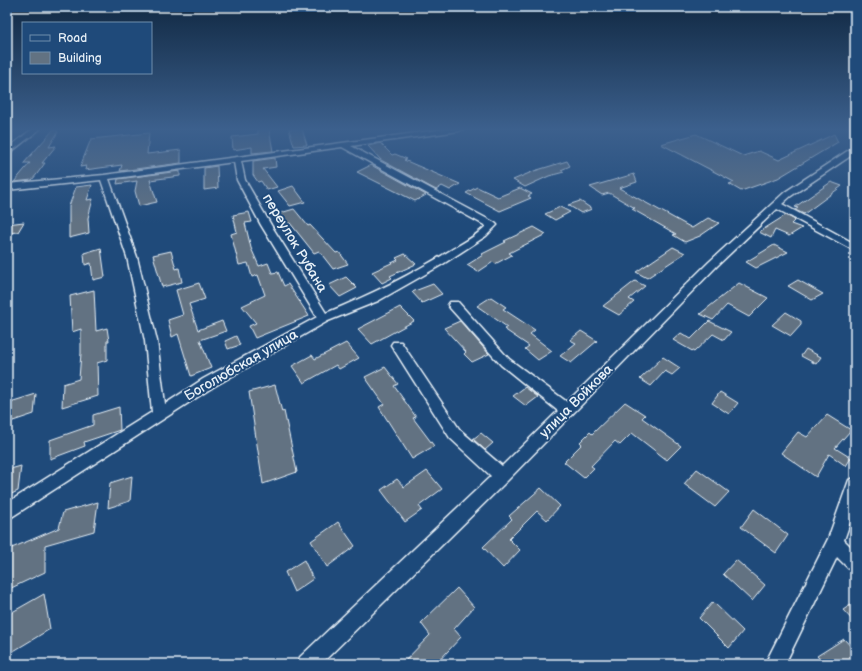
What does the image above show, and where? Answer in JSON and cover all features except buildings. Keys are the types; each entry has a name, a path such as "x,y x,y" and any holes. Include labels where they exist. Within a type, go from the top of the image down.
{"street":[{"path":"7,187 104,177 221,160"},
{"name":"переулок Рубана","path":"237,160 241,180 244,186 266,225 324,318"},
{"name":"Боголюбская улица","path":"7,512 159,413 208,383 324,318 374,298 439,262 483,234 492,225 372,160"},
{"name":"улица Войкова","path":"307,664 502,476 713,264 788,194 839,160"},
{"path":"104,177 132,257 150,341 159,413"},
{"path":"777,205 855,248"},
{"path":"454,305 505,362 567,410"},
{"path":"397,345 455,434 502,476"},
{"path":"775,664 835,543 855,485"},
{"path":"835,543 855,563"}]}
